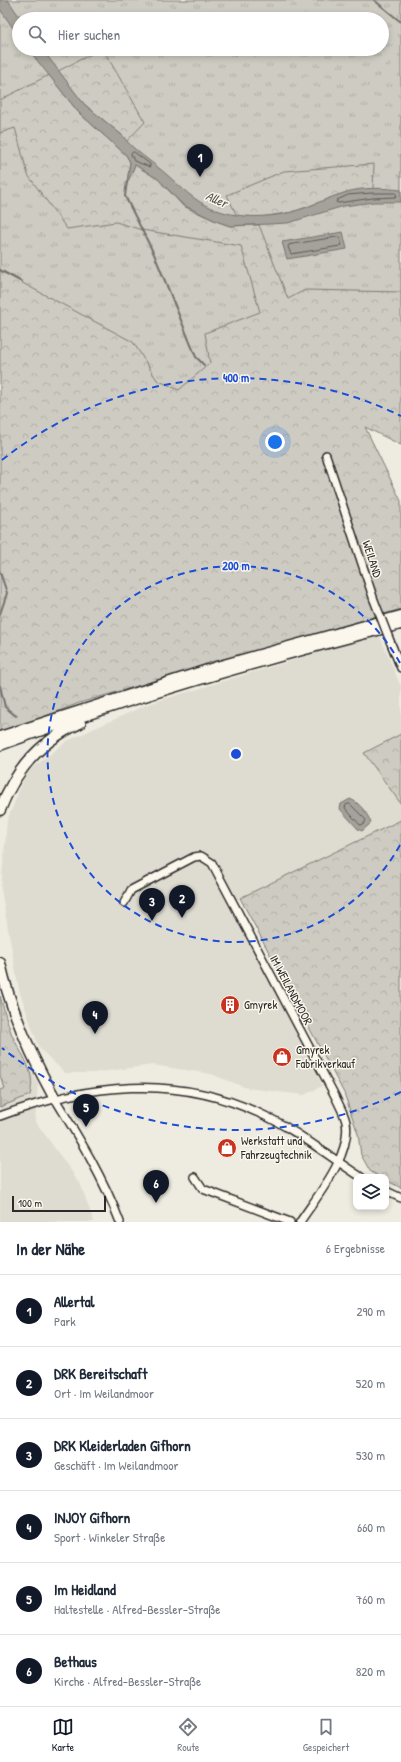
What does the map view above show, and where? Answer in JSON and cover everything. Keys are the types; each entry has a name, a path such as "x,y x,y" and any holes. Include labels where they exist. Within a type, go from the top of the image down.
{"highway":[{"path":"0,737 220,666 401,616"},
{"path":"0,745 120,704 230,671 401,624"},
{"path":"0,810 13,781 39,748 62,732 120,704"},
{"path":"0,963 7,994 20,1029 54,1098"}],"street":[{"name":"WEILAND","path":"326,455 374,600 401,668"},
{"name":"IM WEILANDMOOR","path":"124,903 131,890 194,857 201,856 212,863 344,1114 346,1122 346,1140 338,1162 300,1222"},
{"path":"0,1116 54,1098 128,1087 165,1087 208,1094 244,1106 262,1114 282,1125 356,1174"},
{"path":"54,1098 96,1168 110,1195 120,1222"},
{"path":"195,1177 203,1189 290,1222"},
{"path":"389,1192 401,1198"}],"shaded area":[{"path":"379,634 401,687 401,820 228,904 315,1069 322,1086 304,1095 247,1088 211,1074 153,1065 92,1073 65,1073 39,1048 19,990 1,889 7,821 26,773 67,741 148,704"},
{"path":"0,996 12,1034 38,1084 35,1121 80,1183 94,1222 0,1222"}],"green space":[{"path":"0,0 401,0 401,305 187,407 0,339"},
{"path":"87,56 107,56 145,122 126,142 123,136 84,104 58,71"},
{"path":"49,75 79,113 126,155 130,162 127,182 135,165 158,179 183,206 230,226 259,225 288,299 305,290 401,292 401,445 365,427 401,501 401,609 79,703 0,734 0,271 133,342 157,380 179,390 210,363 205,333 260,312 241,246 142,230 116,222 67,229 28,175 15,128 0,133 0,100"},
{"path":"374,164 373,189 347,192 293,212 261,217 237,216 227,195 284,171"},
{"path":"401,734 401,804 364,753"},
{"path":"401,820 401,1188 389,1182 389,1174 375,1174 370,1171 361,1155 358,1134 344,1093 240,898"},
{"path":"0,996 12,1035 30,1070 31,1086 30,1095 0,1107 0,1090 5,1088 0,1076"}],"water":[{"path":"0,0 8,0 16,12 12,12 12,27 0,9"},
{"path":"34,56 47,56 84,104 188,193 205,205 222,212 241,216 262,216 292,212 347,192 374,188 401,190 401,202 373,202 344,206 288,223 230,226 183,205 158,179 135,165 127,184 130,162 126,155 79,113"},
{"path":"343,232 347,249 287,259 282,242"},
{"path":"350,799 363,809 371,823 362,831 358,829 340,809 341,804"}],"waterway":[{"path":"374,0 389,12"},
{"path":"389,12 401,22"},
{"path":"127,181 125,196 154,254 196,357 204,365"},
{"path":"0,270 22,282"},
{"path":"0,572 7,593 0,614"},
{"path":"0,686 5,707 16,716"}],"place":[{"name":"Allertal","path":"200,177"},
{"name":"DRK Bereitschaft","path":"182,918"},
{"name":"DRK Kleiderladen Gifhorn","path":"152,921"},
{"name":"Gmyrek","path":"230,1005"},
{"name":"INJOY Gifhorn","path":"95,1034"},
{"name":"Gmyrek Fabrikverkauf","path":"282,1057"},
{"name":"Im Heidland","path":"86,1127"},
{"name":"Werkstatt und Fahrzeugtechnik","path":"227,1148"},
{"name":"Bethaus","path":"156,1203"}],"water label":[{"name":"Aller","path":"217,199"}]}
